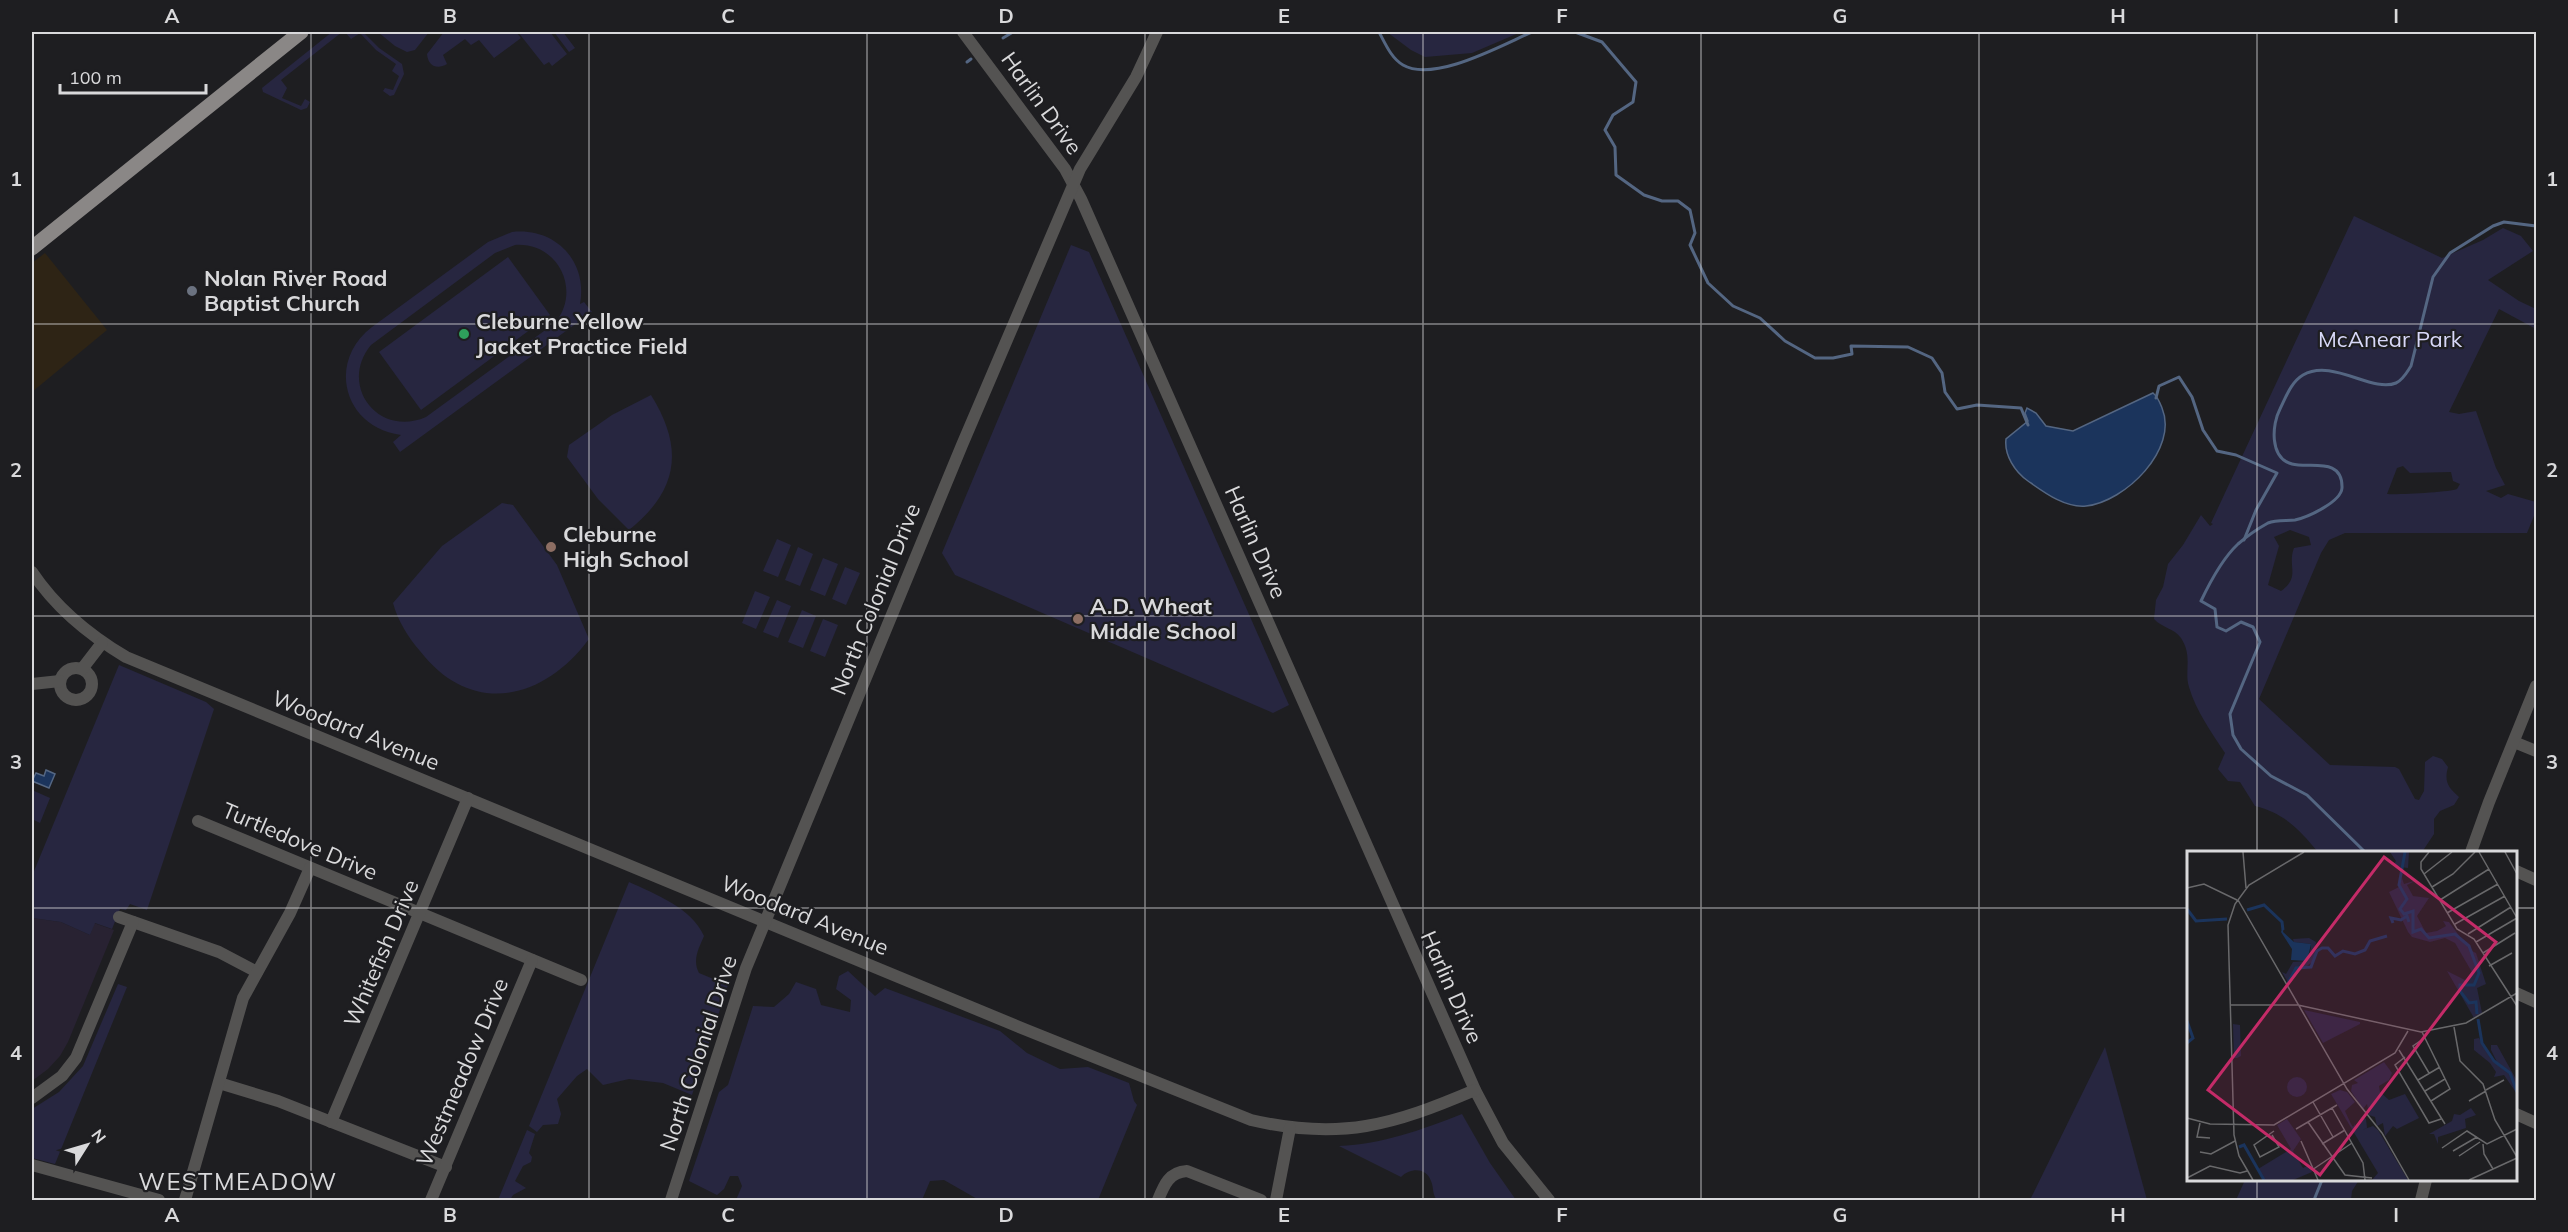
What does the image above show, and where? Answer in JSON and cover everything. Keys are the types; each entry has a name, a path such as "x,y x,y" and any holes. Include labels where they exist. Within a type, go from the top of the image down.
{"main road":[{"path":"32,248 301,32"}],"street":[{"name":"Harlin Drive","path":"963,32 1073,183 1475,1090"},
{"name":"North Colonial Drive","path":"671,1200 736,997 765,921 980,400 1073,183 1136,77 1157,32"},
{"name":"Woodard Avenue","path":"32,572 64,611 102,643 158,670 1024,1029 1251,1120 1290,1128 1340,1130 1379,1125 1425,1112 1475,1090"},
{"path":"82,669 102,643"},
{"path":"82,669 87,673 92,684 91,690 84,699 78,701 66,698 60,687 60,681 68,670 82,669"},
{"path":"32,684 60,681"},
{"path":"2472,851 2536,687"},
{"path":"2514,742 2536,751"},
{"name":"Whitefish Drive","path":"332,1122 468,798"},
{"name":"Turtledove Drive","path":"198,821 581,980"},
{"path":"185,1200 237,1018 257,972 290,913 310,868"},
{"path":"2517,871 2536,880"},
{"path":"119,917 219,952 257,972"},
{"path":"32,1098 62,1076 76,1058 133,922"},
{"name":"Westmeadow Drive","path":"431,1200 532,960"},
{"path":"2517,993 2536,1002"},
{"path":"219,1083 278,1101 446,1167"},
{"path":"1475,1090 1503,1143 1541,1198"},
{"path":"2517,1114 2536,1123"},
{"path":"1276,1200 1290,1128"},
{"path":"32,1165 159,1200"},
{"path":"1158,1200 1167,1181 1180,1172 1187,1172 1261,1200"},
{"path":"2425,1200 2426,1181"}],"shaded area":[{"path":"45,253 107,330 32,392 32,263"},
{"path":"32,918 61,922 90,935 94,923 114,930 68,1042 60,1056 48,1069 32,1081"}],"green space":[{"path":"332,32 342,32 281,80 287,88 282,98 301,106 305,99 310,102 307,108 301,110 263,92 262,88"},
{"path":"345,32 363,32 379,48 402,64 404,74 394,95 390,96 383,91 385,88 393,90 399,76 392,71 396,64 376,50 360,33 351,39"},
{"path":"378,32 429,32 415,50 407,52 395,46"},
{"path":"444,32 516,32 521,38 494,58 479,40 471,45 465,39 443,55 447,64 437,67 431,64 427,54"},
{"path":"518,32 550,32 567,54 552,66 549,62 544,65"},
{"path":"554,32 563,32 575,48 569,52"},
{"path":"1387,32 1521,32 1472,53 1425,57 1411,50"},
{"name":"McAnear Park","path":"2354,216 2442,258 2483,240 2503,228 2521,236 2533,251 2488,280 2519,301 2536,309 2536,329 2499,309 2449,412 2459,414 2476,411 2496,468 2505,485 2486,491 2501,498 2508,494 2536,502 2536,511 2527,533 2345,533 2329,540 2321,553 2259,699 2330,765 2395,767 2399,769 2415,799 2419,800 2424,791 2425,762 2433,756 2442,759 2448,767 2446,777 2448,784 2459,797 2454,805 2440,811 2434,819 2434,834 2423,851 2317,851 2291,823 2275,813 2255,806 2240,782 2228,781 2218,769 2225,753 2192,696 2188,681 2185,645 2178,635 2154,619 2156,600 2163,587 2168,564 2183,545 2201,515 2210,526 2213,524 2211,523","holes":["2403,466 2410,473 2451,472 2453,481 2460,484 2457,489 2445,491 2387,494 2397,468","2290,530 2309,537 2311,545 2294,548 2292,576 2287,586 2281,591 2268,585 2279,546 2274,537"]},
{"path":"512,232 528,232 555,241 573,261 579,274 580,304 584,302 592,312 400,452 393,442 401,435 382,430 366,420 355,407 348,392 346,375 349,358 358,341 372,327 488,242","holes":["515,245 530,246 543,251 554,260 566,283 563,310 555,323 426,417 409,422 393,420 379,414 368,404 361,391 359,376 362,360 371,345 495,253"]},
{"path":"1071,245 1089,252 1289,705 1273,713 955,575 942,553"},
{"name":"Cleburne Yellow Jacket Practice Field","path":"508,257 550,315 421,410 379,352"},
{"path":"651,395 662,414 669,433 672,450 671,467 667,484 658,499 646,515 629,530 598,499 567,457 569,445 612,415"},
{"path":"502,503 513,505 557,565 589,639 571,660 550,676 529,687 506,693 484,693 461,686 440,672 408,634 393,603 442,546"},
{"path":"777,539 791,545 778,577 763,571"},
{"path":"798,547 813,554 800,586 785,580"},
{"path":"823,558 838,564 825,596 810,590"},
{"path":"845,567 860,573 846,605 832,599"},
{"path":"755,591 770,597 756,629 742,623"},
{"path":"777,600 791,606 778,638 763,632"},
{"path":"802,610 816,616 803,648 788,642"},
{"path":"823,619 838,625 825,657 810,651"},
{"path":"119,665 206,702 214,709 147,910 130,904 126,910 120,909 112,929 95,923 90,935 61,922 32,918 32,876"},
{"path":"32,790 50,798 40,823 32,819"},
{"path":"629,882 672,903 691,917 704,936 696,959 699,973 728,985 692,1095 663,1083 629,1079 603,1085 587,1069 577,1076 557,1099 561,1114 558,1124 543,1125 537,1132 529,1126"},
{"path":"848,971 875,996 885,988 1000,1031 1027,1053 1060,1069 1088,1067 1129,1083 1137,1105 1098,1200 1063,1198 1059,1200 979,1200 944,1180 930,1181 922,1200 736,1200 742,1186 738,1176 730,1176 724,1189 717,1195 689,1181 719,1092 728,1085 753,1006 774,1007 789,994 796,982 816,989 821,1005 850,1012 851,1000 836,989 839,976"},
{"path":"118,984 127,987 55,1164 32,1158 32,1109 59,1092 83,1066"},
{"path":"2105,1047 2147,1200 2030,1200"},
{"path":"1462,1114 1490,1163 1516,1200 1437,1200 1429,1176 1422,1171 1409,1172 1401,1177 1339,1146 1371,1142 1417,1131"},
{"path":"527,1130 535,1134 529,1153 532,1157 531,1162 523,1166 515,1181 526,1188 513,1195 510,1200 498,1200"},
{"path":"2245,1181 2358,1181 2352,1191 2351,1200 2236,1200"}],"water":[{"path":"2153,393 2158,398 2165,424 2163,440 2156,456 2145,471 2117,495 2086,506 2070,505 2056,499 2023,477 2009,457 2006,439 2028,421 2025,413 2027,408 2036,413 2046,426 2073,431"},
{"path":"46,770 55,774 49,788 32,781 36,773 44,776"}],"waterway":[{"path":"1003,38 1013,32"},
{"path":"1379,32 1395,58 1403,65 1416,69 1450,66 1532,32"},
{"path":"1575,32 1602,42 1636,82 1633,102 1613,115 1605,130 1615,147 1616,175 1644,195 1662,201 1678,201 1690,210 1695,233 1690,245 1708,283 1733,306 1760,318 1785,341 1815,358 1833,358 1852,354 1851,346 1908,347 1932,358 1942,373 1945,392 1957,409 1977,405 2021,408 2028,425"},
{"path":"967,62 971,59"},
{"path":"2364,851 2307,795 2271,776 2241,749 2233,735 2230,714 2260,642 2253,627 2241,622 2226,631 2217,627 2215,609 2201,601 2222,563 2245,538 2268,523 2308,516 2330,503 2340,493 2341,478 2337,471 2324,466 2292,464 2285,461 2276,448 2274,431 2277,415 2295,382 2303,375 2326,370 2375,384 2386,385 2398,382 2411,366 2433,277 2450,253 2493,226 2504,222 2536,226"},
{"path":"2156,398 2159,386 2179,377 2192,397 2203,430 2217,451 2236,455 2277,473 2256,510 2244,540"},
{"path":"2314,1200 2322,1181"}],"place":[{"name":"Nolan River Road Baptist Church","path":"192,291"},
{"name":"Cleburne Yellow Jacket Practice Field","path":"464,334"},
{"name":"Cleburne High School","path":"551,547"},
{"name":"A.D. Wheat Middle School","path":"1078,619"}],"district":[{"name":"WESTMEADOW","path":"238,1181"}]}
